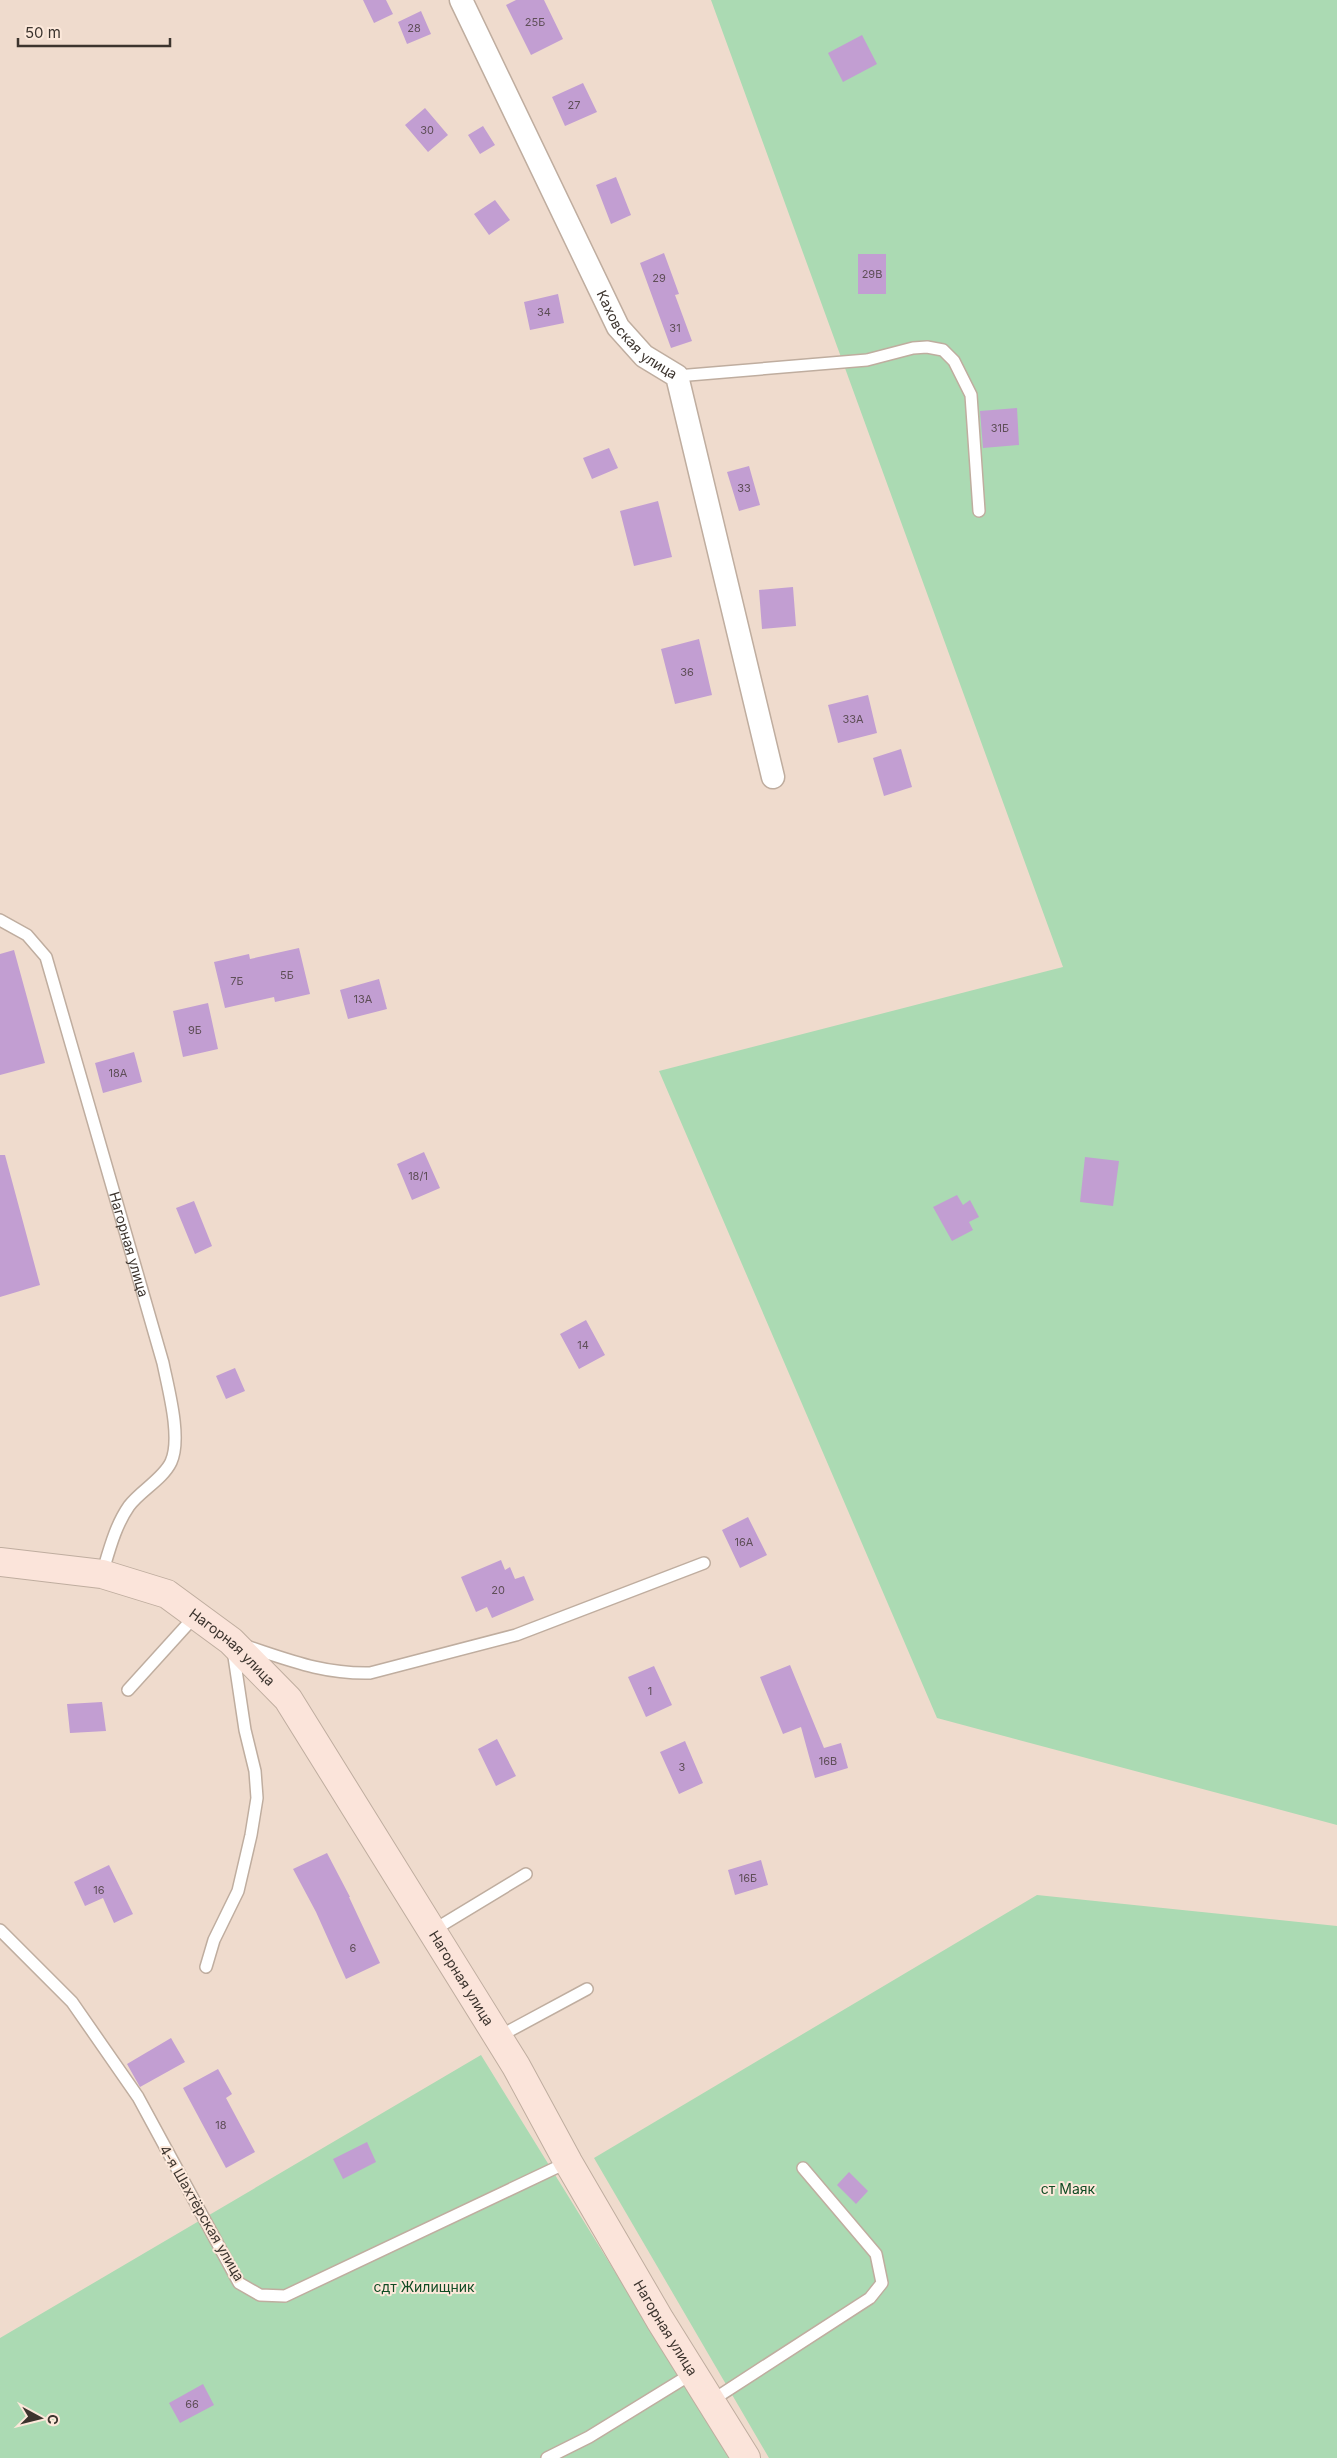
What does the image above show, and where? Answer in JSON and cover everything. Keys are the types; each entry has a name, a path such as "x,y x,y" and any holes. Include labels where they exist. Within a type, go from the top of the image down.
{"main road":[{"name":"Нагорная улица","path":"0,1562 102,1574 167,1594 232,1642 288,1699 498,2036 568,2162 693,2373 746,2458"}],"street":[{"name":"Каховская улица","path":"460,0 618,327 644,356 678,376 773,776"}],"lane":[{"path":"678,376 866,360 913,348 927,347 943,350 954,361 971,395 978,511"},
{"name":"Нагорная улица","path":"0,920 27,935 46,957 163,1363 173,1410 174,1450 171,1462 130,1505 118,1524 102,1574"},
{"path":"206,1967 214,1940 238,1891 251,1835 257,1798 255,1771 245,1730 232,1642 321,1670 346,1674 370,1673 516,1635 704,1563"},
{"path":"128,1690 196,1615"},
{"path":"432,1931 526,1874"},
{"name":"4-я Шахтёрская улица","path":"0,1930 72,2002 138,2097 238,2284 260,2295 285,2296 568,2162"},
{"path":"498,2036 587,1989"},
{"path":"711,2401 870,2298 882,2284 876,2254 803,2168"},
{"path":"547,2458 589,2436 693,2373"}],"green space":[{"path":"711,0 1337,0 1337,1825 937,1718 659,1071 1063,967"},
{"name":"ст Маяк","path":"1037,1895 1337,1926 1337,2458 769,2458 594,2158"},
{"name":"сдт Жилищник","path":"481,2055 730,2458 0,2458 0,2338"}],"building":[{"path":"363,0 386,0 393,14 374,23"},
{"path":"516,0 544,0 563,39 531,55 506,5"},
{"path":"421,11 431,34 407,44 398,22"},
{"path":"862,35 877,64 843,82 828,53"},
{"path":"583,83 597,112 565,126 552,97"},
{"path":"425,108 448,135 428,152 405,125"},
{"path":"483,126 495,145 480,154 468,135"},
{"path":"616,177 631,215 611,224 596,185"},
{"path":"495,200 510,220 489,235 474,214"},
{"path":"664,253 679,294 675,295 692,341 671,348 640,263"},
{"path":"858,254 886,254 886,294 858,294"},
{"path":"558,294 564,323 530,330 524,302"},
{"path":"1017,408 1019,445 983,448 980,411"},
{"path":"609,448 618,468 592,479 583,458"},
{"path":"749,466 760,505 739,511 727,472"},
{"path":"658,501 672,557 634,566 620,511"},
{"path":"793,587 796,626 762,629 759,590"},
{"path":"699,639 712,695 675,704 661,649"},
{"path":"868,695 877,733 838,743 828,705"},
{"path":"901,749 912,787 884,796 873,758"},
{"path":"299,948 310,994 275,1002 274,997 225,1008 214,962 249,954 250,959"},
{"path":"14,950 45,1063 0,1075 0,954"},
{"path":"379,979 387,1009 348,1019 340,990"},
{"path":"208,1003 218,1049 183,1057 173,1011"},
{"path":"134,1052 142,1082 103,1093 95,1063"},
{"path":"424,1152 440,1188 412,1200 397,1164"},
{"path":"0,1155 5,1155 40,1285 0,1297"},
{"path":"1085,1157 1119,1161 1113,1206 1080,1202"},
{"path":"957,1195 963,1205 970,1200 979,1217 969,1222 973,1230 952,1241 933,1207"},
{"path":"194,1201 212,1246 195,1254 176,1208"},
{"path":"586,1320 605,1355 579,1369 560,1334"},
{"path":"235,1368 245,1391 226,1399 216,1376"},
{"path":"748,1517 767,1555 740,1568 722,1530"},
{"path":"501,1560 505,1570 510,1567 515,1579 524,1576 534,1600 492,1618 487,1607 476,1612 461,1577"},
{"path":"790,1665 824,1748 841,1743 848,1768 815,1778 801,1727 783,1734 760,1677"},
{"path":"654,1666 672,1705 646,1717 628,1677"},
{"path":"102,1702 106,1731 70,1733 67,1704"},
{"path":"497,1739 516,1776 496,1786 478,1749"},
{"path":"685,1741 703,1783 679,1794 660,1752"},
{"path":"327,1853 350,1897 380,1963 346,1979 316,1912 293,1869"},
{"path":"761,1860 768,1885 735,1895 728,1870"},
{"path":"109,1865 133,1914 114,1923 103,1898 85,1906 74,1882"},
{"path":"171,2038 185,2062 140,2087 127,2064"},
{"path":"218,2069 232,2094 226,2098 255,2152 226,2168 183,2088"},
{"path":"367,2142 376,2162 343,2179 333,2159"},
{"path":"849,2172 868,2191 856,2204 837,2185"},
{"path":"203,2384 214,2405 180,2423 169,2403"}]}
